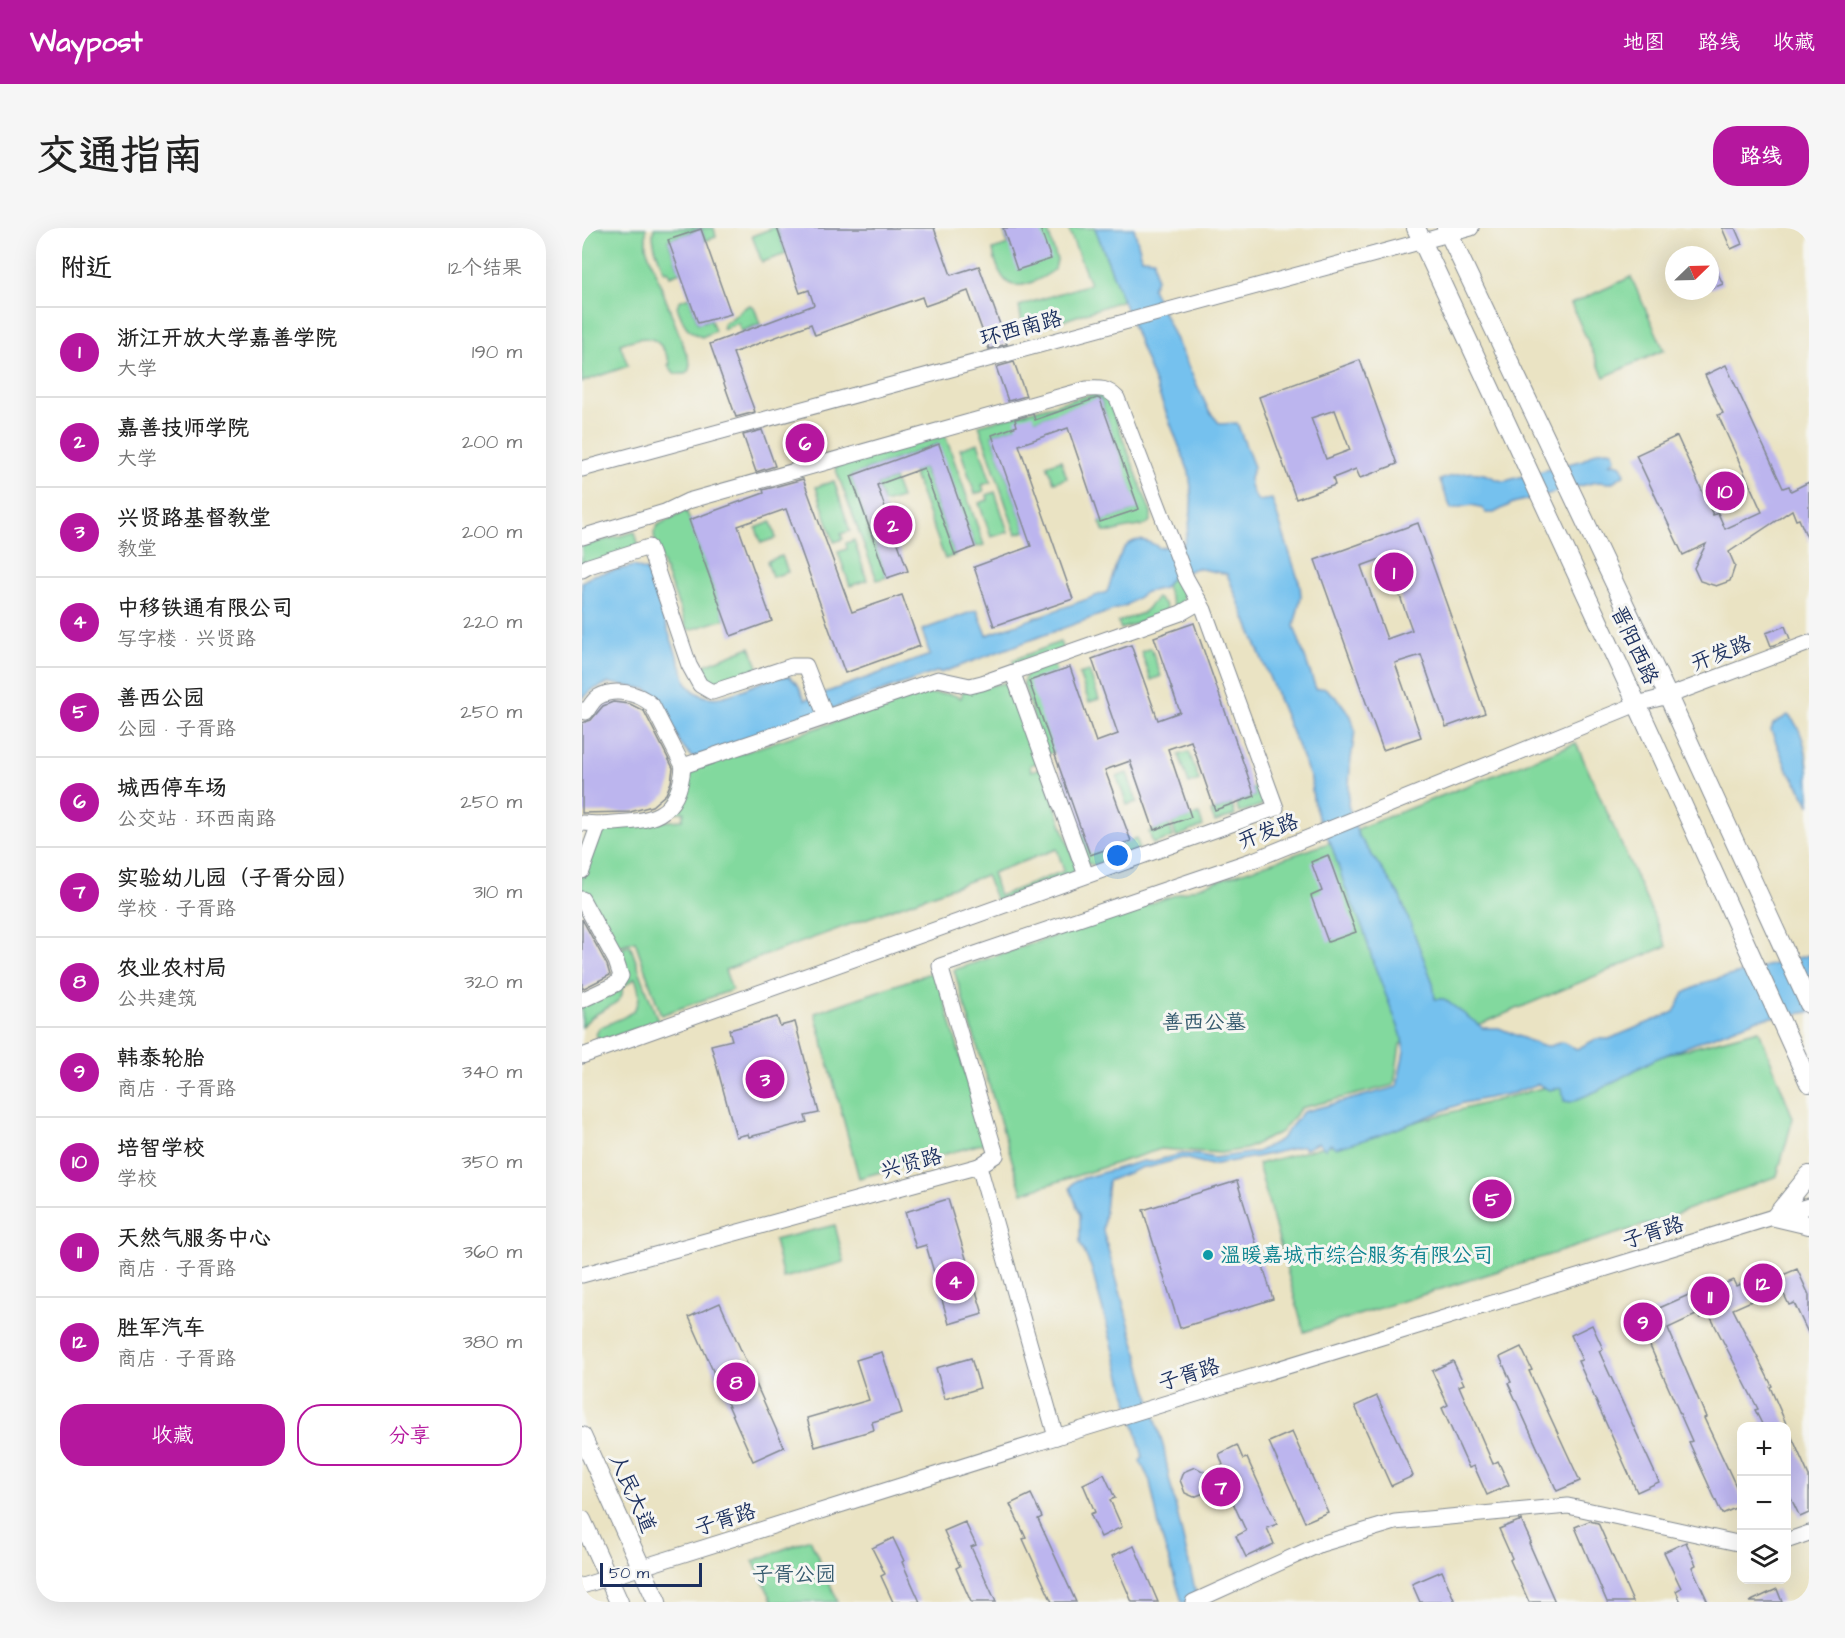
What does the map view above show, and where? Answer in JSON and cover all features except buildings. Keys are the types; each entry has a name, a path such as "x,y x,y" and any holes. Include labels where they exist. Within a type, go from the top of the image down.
{"main road":[{"name":"晋阳西路","path":"1448,231 1668,696 1809,1004"},
{"name":"晋阳西路","path":"1419,234 1637,704 1809,1083"},
{"path":"1809,1175 1775,1217 1809,1225"},
{"name":"人民大道","path":"582,1436 657,1602"},
{"path":"582,1520 619,1602"}],"street":[{"name":"环西南路","path":"582,470 1180,306 1419,234 1471,228"},
{"path":"582,537 665,512 688,501 1087,389 1108,390 1117,398 1186,578 1207,618 1276,808 582,1056"},
{"path":"582,570 649,546 689,664 700,684 712,692 792,666 806,666 826,717"},
{"path":"683,766 938,679 970,686 1013,674 1181,613 1200,602"},
{"name":"开发路","path":"980,1166 996,1155 940,966 1256,859 1637,704 1668,696 1809,643"},
{"path":"1013,674 1086,875"},
{"path":"582,823 599,824 656,817 673,802 682,779 683,766 652,705 646,700 634,694 619,692 597,697 583,713"},
{"path":"582,871 599,824"},
{"path":"582,898 616,961 621,976 616,984 582,1000"},
{"path":"980,1166 1056,1437"},
{"name":"兴贤路","path":"582,1275 980,1166"},
{"name":"子胥路","path":"582,1586 1114,1419 1809,1206"},
{"path":"1198,1599 1321,1544 1395,1522 1568,1506 1737,1543"},
{"path":"1791,1539 1809,1533"}],"green space":[{"path":"582,228 646,228 646,247 690,363 689,370 685,374 675,374 668,365 670,364 662,347 657,342 645,338 620,344 628,366 582,382"},
{"path":"654,228 714,228 716,237 705,241 701,229 668,240 680,272 670,276 668,271 664,272 656,250 653,239"},
{"path":"777,228 786,254 762,262 752,236"},
{"path":"1003,228 1047,228 1057,260 1055,269 1024,285 1011,284 1006,281 997,266 993,250 1008,245"},
{"path":"1068,228 1095,228 1123,300 1051,325 1042,318 1022,324 1019,306 1090,284"},
{"path":"1631,277 1664,350 1604,377 1571,304"},
{"path":"689,297 698,323 711,320 715,331 702,337 685,325 677,307 679,301"},
{"path":"750,305 754,307 760,324 741,331 738,323 723,329 724,323"},
{"path":"1105,391 1151,513 1149,522 1144,525 1104,532 1100,522 1138,509 1100,398 992,435 1026,531 1016,534 979,425"},
{"path":"945,435 984,545 975,547 938,444 851,476 887,577 877,580 835,467"},
{"path":"978,443 991,482 982,485 984,491 975,494 960,449"},
{"path":"1061,460 1067,478 1054,482 1047,465"},
{"path":"924,468 955,555 945,559 913,472"},
{"path":"894,479 901,498 884,503 877,485"},
{"path":"834,481 850,531 841,534 843,539 834,542 816,487"},
{"path":"995,492 1008,532 991,537 979,503 988,500 987,495"},
{"path":"686,510 725,619 690,630 687,628 655,543 654,532 658,525"},
{"path":"771,522 776,538 761,543 756,528"},
{"path":"635,532 639,547 582,566 582,546"},
{"path":"854,540 867,580 850,586 838,552 847,549 846,543"},
{"path":"782,556 788,572 772,577 767,561"},
{"path":"1179,576 1184,598 1175,610 1166,586 1170,579"},
{"path":"1157,598 1165,604 1168,613 1121,629 1118,622 1143,613"},
{"path":"1060,642 1063,649 1015,668 1013,660"},
{"path":"750,647 759,669 709,685 700,667"},
{"path":"1151,648 1161,676 1151,680 1141,652"},
{"path":"1053,663 1056,672 1054,752 1045,755 1023,682 1027,674"},
{"path":"1089,671 1099,699 1089,702 1079,674"},
{"path":"1004,683 1013,688 1040,762 1030,765 1031,771 1042,768 1076,866 1072,874 996,901 986,875 725,970 732,990 661,1015 635,941 616,947 582,893 582,877 602,826 682,820 684,812 677,812 671,807 685,772 919,694 951,694 961,698 963,691","holes":["1057,849 1064,871 999,896 992,873"]},
{"name":"善西公墓","path":"1576,743 1667,946 1483,1023 1400,1044 1394,1085 1301,1108 1281,1132 1246,1149 1221,1153 1161,1149 1022,1193 954,970 1326,844 1362,827"},
{"path":"1189,752 1199,780 1189,784 1179,755"},
{"path":"1127,773 1137,802 1127,805 1117,777"},
{"path":"1064,779 1107,849 1111,860 1093,865 1087,863 1057,782"},
{"path":"1260,785 1265,797 1262,805 1239,813 1236,803 1255,796 1252,788"},
{"path":"1232,804 1235,815 1215,822 1211,812"},
{"path":"1199,814 1203,826 1176,837 1172,823"},
{"path":"1169,824 1173,837 1153,844 1149,832"},
{"path":"1137,838 1139,849 1114,859 1110,848"},
{"path":"630,945 658,1021 600,1040 596,1035 599,1028 632,1012 636,1006 639,999 635,978 622,988 619,1000 593,1016 582,1028 582,1004 616,988 619,950"},
{"path":"936,971 985,1143 859,1178 815,1013"},
{"path":"1759,1030 1793,1118 1777,1176 1654,1222 1304,1332 1258,1164"},
{"path":"835,1225 844,1262 783,1278 774,1240"},
{"name":"子胥公园","path":"810,1539 838,1602 773,1602 753,1561"}],"water":[{"path":"1095,228 1134,228 1142,258 1154,259 1156,279 1152,288 1209,411 1220,424 1237,423 1254,467 1250,477 1253,493 1258,501 1272,499 1300,585 1301,597 1294,626 1316,689 1325,688 1339,700 1351,716 1355,731 1348,805 1358,835 1399,894 1433,983 1435,999 1444,999 1483,1028 1499,1028 1542,1046 1562,1042 1577,1049 1596,1039 1609,1039 1674,1012 1684,993 1706,982 1809,955 1809,1012 1758,1019 1655,1059 1599,1090 1571,1102 1564,1101 1562,1088 1549,1090 1538,1084 1513,1093 1463,1103 1381,1135 1336,1148 1330,1144 1325,1149 1318,1143 1305,1149 1303,1146 1211,1165 1183,1158 1143,1167 1108,1181 1103,1231 1164,1449 1198,1602 1182,1602 1160,1531 1150,1481 1140,1461 1143,1457 1091,1267 1080,1243 1080,1215 1070,1188 1077,1180 1143,1161 1150,1162 1182,1154 1214,1158 1257,1152 1280,1140 1303,1112 1397,1087 1404,1051 1401,1034 1373,962 1364,931 1318,817 1311,779 1227,574 1196,568 1170,579 1164,588 1146,592 1127,605 940,673 939,671 693,758 680,743 664,703 646,689 609,683 592,690 582,699 582,582 594,575 634,566 647,571 687,684 697,693 707,697 729,695 764,681 789,676 798,685 805,700 930,655 922,630 977,610 987,635 1107,592 1123,551 1137,540 1147,541 1160,548 1184,543 1191,508 1189,472"},
{"path":"1598,451 1613,451 1615,459 1609,464 1621,465 1625,474 1611,483 1596,482 1513,503 1494,513 1486,513 1475,505 1451,509 1440,480 1457,475 1481,473 1505,481 1583,460"},
{"path":"1788,715 1795,723 1804,744 1808,769 1809,805 1787,769 1771,730 1773,724"}],"place":[{"name":"城西停车场","path":"805,443"},
{"name":"培智学校","path":"1725,491"},
{"name":"嘉善技师学院","path":"893,525"},
{"name":"浙江开放大学嘉善学院","path":"1394,572"},
{"name":"兴贤路基督教堂","path":"765,1079"},
{"name":"善西公园","path":"1492,1199"},
{"name":"温暖嘉城市综合服务有限公司","path":"1208,1255"},
{"name":"中移铁通有限公司","path":"955,1281"},
{"name":"胜军汽车","path":"1763,1283"},
{"name":"天然气服务中心","path":"1710,1296"},
{"name":"韩泰轮胎","path":"1643,1322"},
{"name":"农业农村局","path":"736,1382"},
{"name":"实验幼儿园（子胥分园）","path":"1221,1487"}]}
